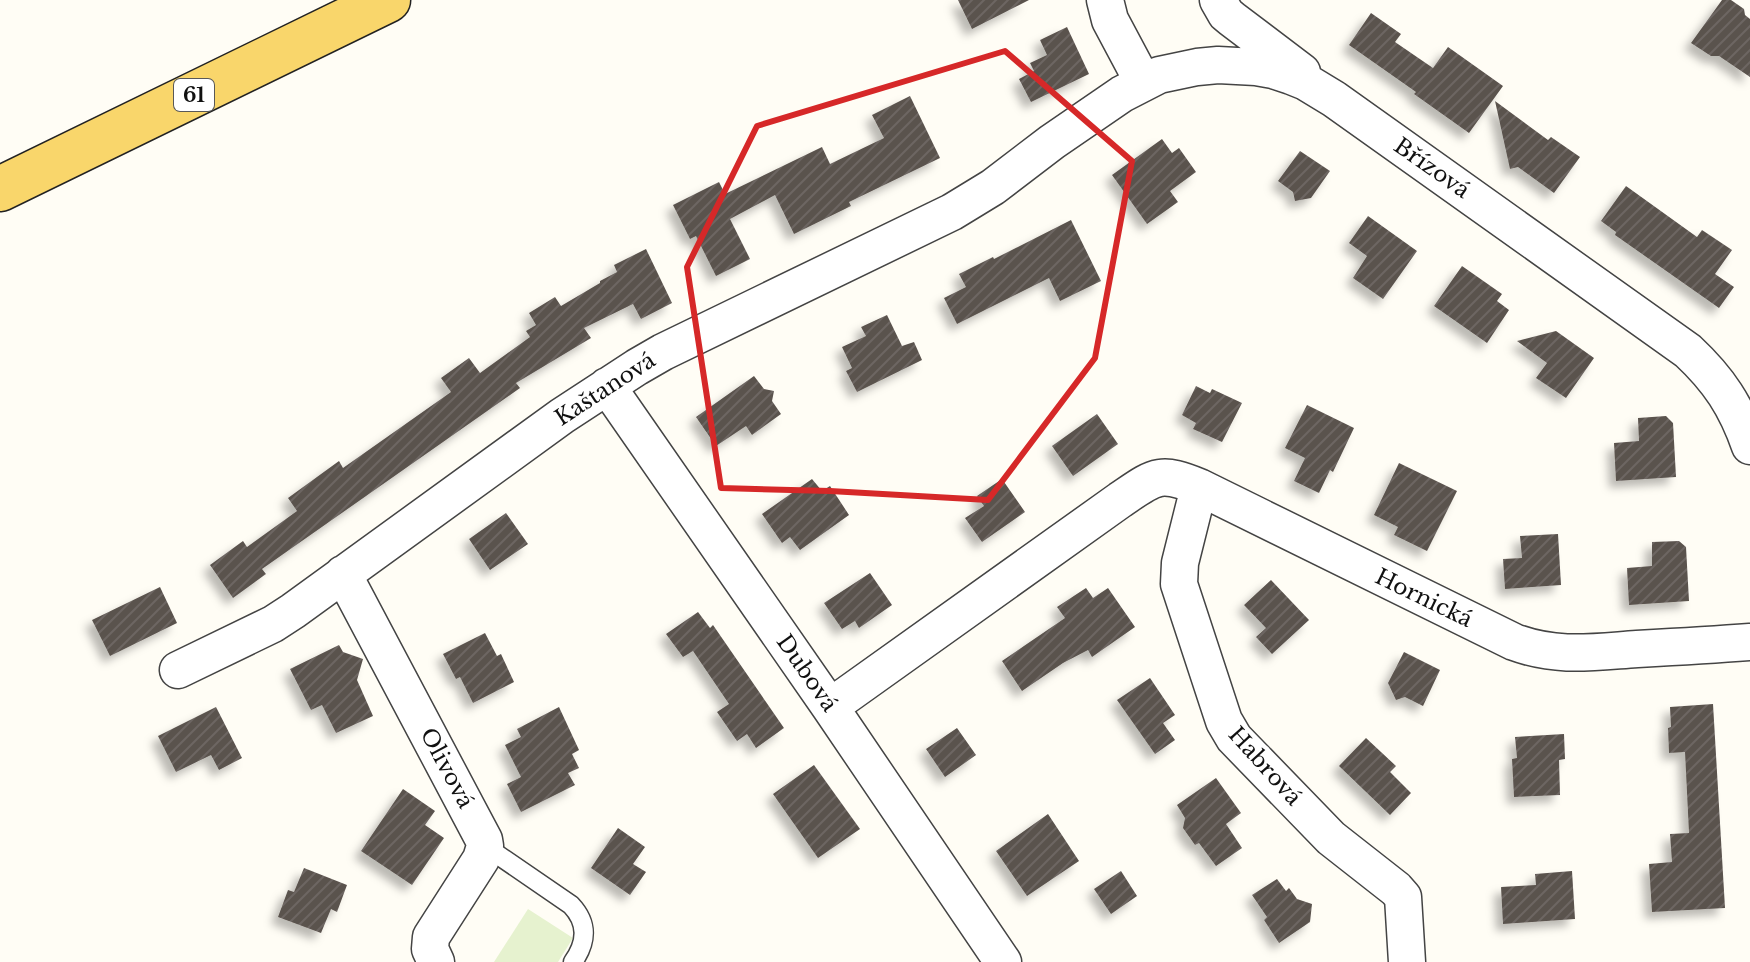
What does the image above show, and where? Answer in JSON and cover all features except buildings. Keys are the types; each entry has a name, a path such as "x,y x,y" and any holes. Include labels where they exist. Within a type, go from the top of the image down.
{"main road":[{"name":"61","path":"0,189 388,0"}],"street":[{"path":"1105,0 1110,20 1143,82"},
{"path":"1218,0 1226,14 1334,99"},
{"name":"Břízová","path":"1052,142 1143,82 1188,68 1218,65 1256,67 1306,82 1688,351 1709,370 1727,395 1741,420 1750,446"},
{"name":"Kaštanová","path":"178,670 273,624 562,416 663,352 952,212 993,187 1052,142"},
{"name":"Dubová","path":"607,386 1003,962"},
{"name":"Hornická","path":"830,707 1120,500 1152,479 1165,477 1199,487 1532,649 1576,653 1750,642"},
{"name":"Habrová","path":"1199,487 1180,563 1179,584 1224,721 1234,738 1331,838 1403,897 1407,962"},
{"name":"Olivová","path":"343,574 482,835 485,846"},
{"path":"436,962 430,949 431,937 481,859 485,846"}],"lane":[{"path":"485,846 578,912 585,936 573,962"}],"highlighted area":[{"path":"1005,51 1132,161 1095,358 988,500 721,488 687,267 757,126"}],"green space":[{"path":"528,909 573,938 558,962 494,962"}]}
